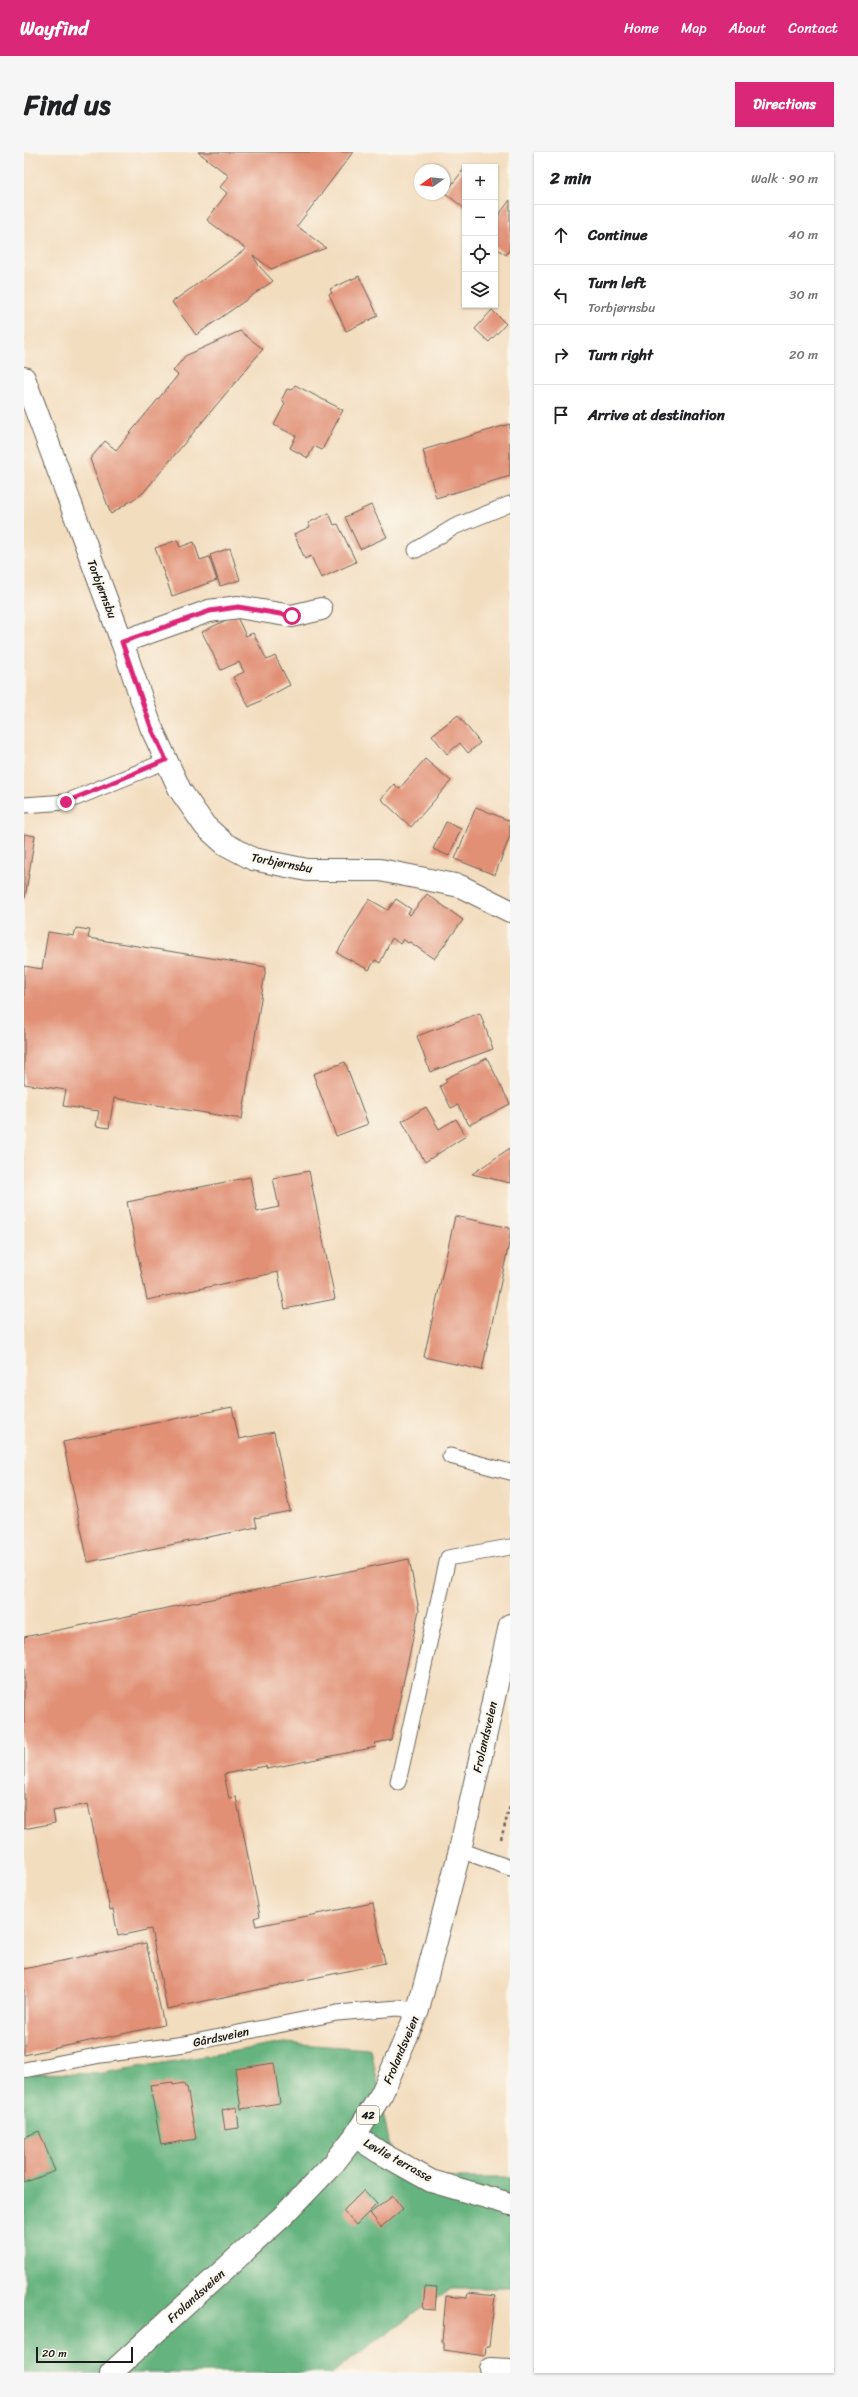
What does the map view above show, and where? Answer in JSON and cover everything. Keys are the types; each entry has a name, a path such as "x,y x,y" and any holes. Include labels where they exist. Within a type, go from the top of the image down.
{"street":[{"name":"Torbjørnsbu","path":"24,378 122,642 151,727 180,790 205,826 224,844 252,859 307,870 380,870 453,884 510,911"},
{"path":"122,642 210,611 238,607 292,616 321,609"},
{"name":"Frolandsveien","path":"111,2373 284,2215 334,2163 355,2136 382,2093 418,2010 460,1850 510,1625"},
{"name":"Løvlie terrasse","path":"355,2136 379,2152 431,2181 510,2204"}],"lane":[{"path":"416,550 454,527 510,504"},
{"path":"24,805 66,802 166,760"},
{"path":"450,1456 510,1472"},
{"path":"398,1782 448,1558 510,1547"},
{"path":"460,1850 510,1868"},
{"name":"Gårdsveien","path":"24,2070 101,2055 185,2044 337,2013 398,2008 418,2010"}],"path":[{"path":"490,1861 504,1833 510,1806"}],"green space":[{"path":"284,2043 371,2049 396,2178 510,2178 510,2288 451,2288 331,2373 24,2373 24,2073 96,2074"}],"building":[{"path":"198,152 353,152 297,226 326,248 271,269 253,255 259,266 273,281 196,335 172,302 246,249 207,220 227,193 220,187 229,176"},
{"path":"462,172 462,207 450,197 450,187"},
{"path":"510,200 510,249 506,255 498,249 498,216"},
{"path":"359,276 378,316 346,331 329,294 332,293 330,289"},
{"path":"492,310 506,324 489,342 475,329"},
{"path":"240,331 263,349 143,493 111,514 90,459 105,441 116,450 178,375 173,371 185,356"},
{"path":"295,385 343,410 322,450 314,446 308,458 290,448 296,436 274,425 285,404 282,399 287,389 292,390"},
{"path":"510,424 510,476 436,498 423,450"},
{"path":"371,505 387,537 360,549 345,517"},
{"path":"329,513 334,525 338,524 356,562 321,578 311,556 305,559 294,534 310,527 308,523"},
{"path":"177,540 180,547 194,542 200,560 209,557 217,580 172,596 155,548"},
{"path":"230,548 240,580 220,586 210,555"},
{"path":"236,615 246,636 253,633 267,660 275,656 290,685 249,707 233,677 244,672 239,662 221,670 202,632"},
{"path":"458,715 480,743 468,753 460,743 447,754 432,735"},
{"path":"425,759 451,781 411,827 381,799 394,784 399,789"},
{"path":"476,807 510,821 510,836 495,875 455,859"},
{"path":"446,822 461,829 449,856 433,849"},
{"path":"24,834 35,836 25,898 24,898"},
{"path":"427,894 463,920 434,959 410,942 408,943 403,939 400,944 392,938 380,963 375,960 369,970 337,953 369,899 388,910 396,899 411,909 408,913 410,915"},
{"path":"76,928 90,930 88,938 266,967 242,1119 114,1098 109,1128 96,1126 99,1111 63,1106 66,1090 24,1084 24,966 42,969 48,932 74,936"},
{"path":"480,1013 493,1049 430,1072 417,1036"},
{"path":"487,1058 510,1104 469,1125 458,1105 451,1108 440,1086 447,1082 445,1079"},
{"path":"345,1062 368,1124 336,1136 313,1074"},
{"path":"426,1107 439,1129 456,1119 466,1136 425,1162 402,1121"},
{"path":"510,1148 510,1183 472,1174"},
{"path":"309,1171 335,1299 285,1309 278,1272 147,1300 127,1202 250,1177 257,1212 279,1207 273,1178"},
{"path":"455,1216 510,1228 510,1239 482,1370 424,1357"},
{"path":"232,1407 239,1439 274,1432 290,1511 255,1518 257,1527 88,1562 63,1442"},
{"path":"409,1559 419,1610 391,1740 375,1743 376,1747 267,1769 266,1766 224,1774 229,1798 236,1797 260,1916 254,1918 256,1926 373,1903 385,1963 167,2009 151,1929 118,1936 113,1909 110,1910 88,1804 53,1811 55,1823 24,1829 24,1637"},
{"path":"146,1943 164,2025 24,2055 24,1969"},
{"path":"274,2063 280,2103 241,2109 235,2069"},
{"path":"173,2082 173,2085 184,2083 185,2087 187,2087 196,2139 161,2145 150,2085"},
{"path":"237,2107 239,2128 225,2130 222,2110"},
{"path":"39,2131 55,2171 24,2183 24,2137"},
{"path":"364,2190 377,2204 356,2225 343,2211"},
{"path":"393,2196 403,2209 381,2227 370,2213"},
{"path":"425,2287 437,2288 435,2310 423,2309"},
{"path":"468,2293 495,2296 489,2346 486,2346 485,2356 444,2350 444,2342 442,2341 446,2296 467,2298"}],"route":[{"path":"66,802 166,760 151,727 122,642 210,611 238,607 292,616"}]}
